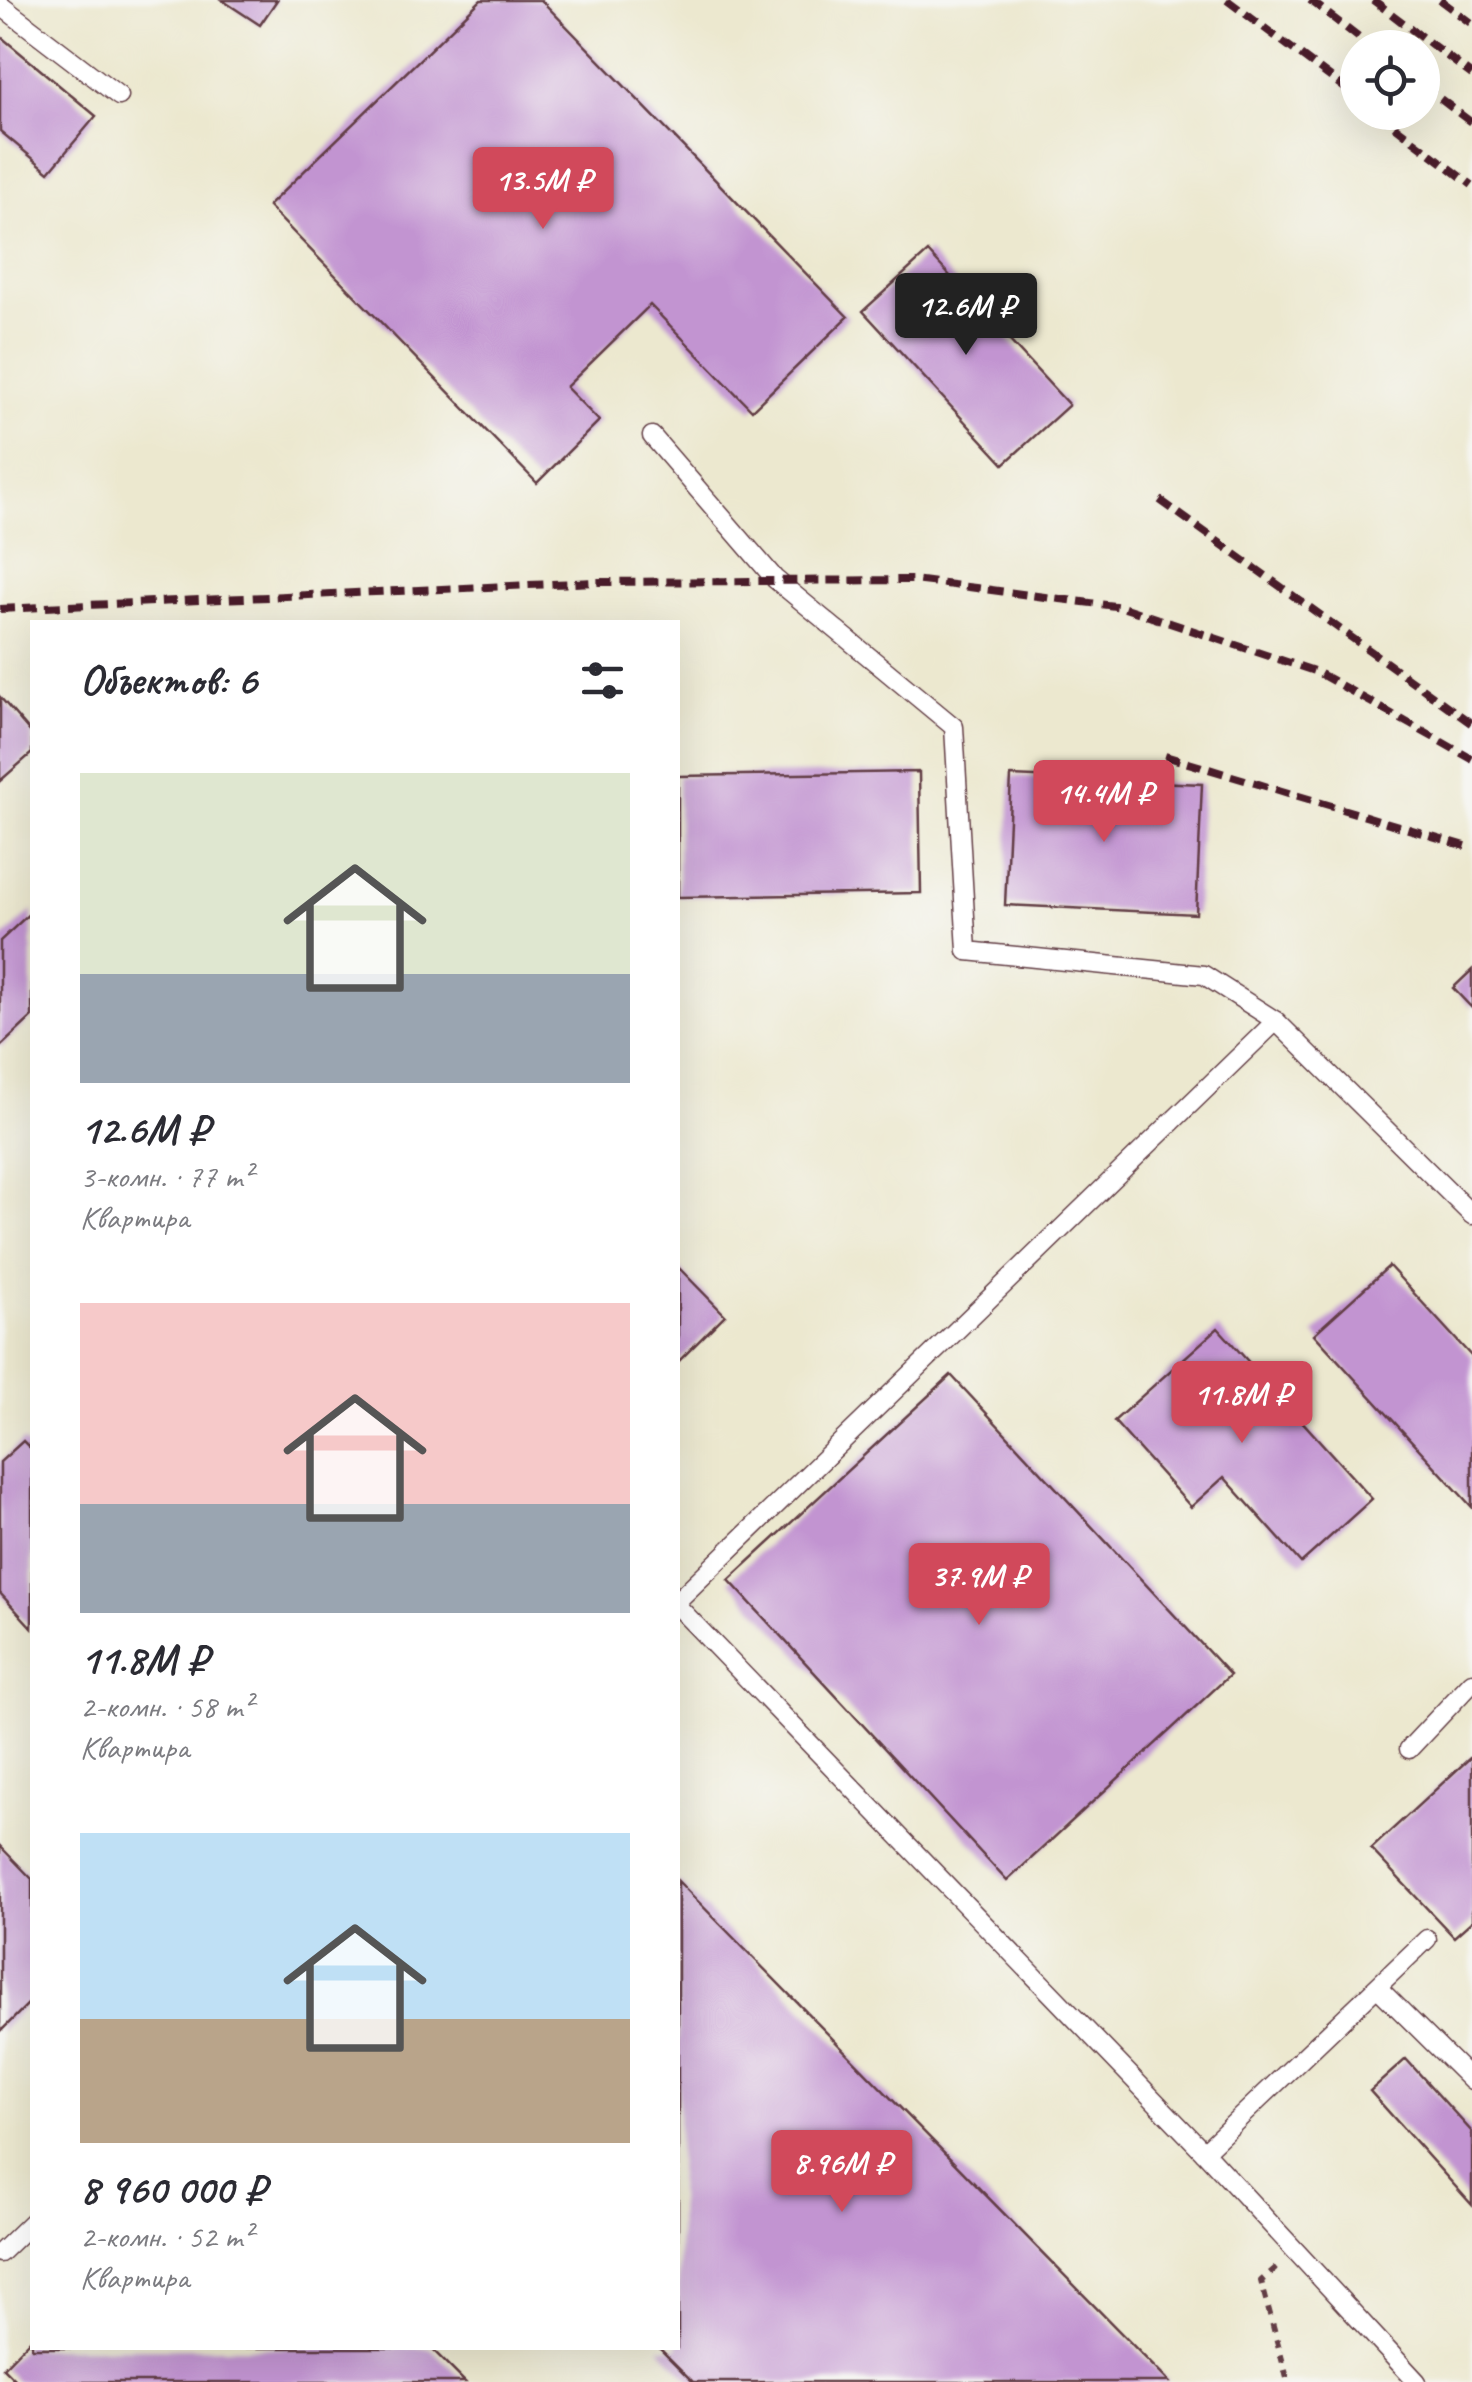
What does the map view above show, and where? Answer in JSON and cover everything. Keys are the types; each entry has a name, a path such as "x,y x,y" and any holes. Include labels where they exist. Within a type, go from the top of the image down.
{"lane":[{"path":"0,5 118,96"},
{"path":"652,436 775,580 954,727 967,951 1204,975 1276,1020 1472,1216"},
{"path":"680,1602 1276,1020"},
{"path":"680,1606 1204,2152 1417,2382"},
{"path":"1409,1749 1472,1682"},
{"path":"1204,2152 1427,1940"},
{"path":"1378,1988 1472,2081"},
{"path":"0,2253 30,2224"}],"path":[{"path":"1288,2382 1262,2281 1295,2250"}],"building":[{"path":"222,0 277,0 260,25"},
{"path":"481,0 541,0 848,317 752,410 650,305 566,387 599,421 537,483 268,206"},
{"path":"0,36 96,116 49,172 0,131"},
{"path":"928,252 1069,405 1004,464 863,311"},
{"path":"0,697 30,732 30,755 0,781"},
{"path":"919,772 921,893 680,897 680,776"},
{"path":"1011,776 1202,784 1196,914 1005,905"},
{"path":"30,913 30,1019 0,1047 0,941"},
{"path":"1472,970 1472,1008 1453,988"},
{"path":"1389,1266 1472,1357 1472,1507 1314,1334"},
{"path":"680,1269 725,1315 680,1360"},
{"path":"1218,1328 1372,1499 1301,1563 1224,1477 1191,1507 1114,1421"},
{"path":"951,1375 1230,1675 1007,1881 729,1580"},
{"path":"23,1441 30,1448 30,1626 0,1593 0,1462"},
{"path":"1472,1756 1472,1921 1454,1937 1371,1849"},
{"path":"0,1846 30,1877 30,2002 0,2032"},
{"path":"680,1883 1169,2382 693,2382 661,2350 680,2350"},
{"path":"1406,2059 1472,2132 1472,2205 1370,2091"},
{"path":"30,2340 30,2350 433,2350 465,2382 17,2382 3,2368"}],"railway":[{"path":"1227,0 1340,85"},
{"path":"1310,0 1349,30"},
{"path":"1373,0 1472,75"},
{"path":"1440,0 1472,24"},
{"path":"1440,99 1472,123"},
{"path":"1400,130 1472,185"},
{"path":"1160,500 1472,724"},
{"path":"0,609 597,582 914,580 1122,607 1317,672 1472,759"},
{"path":"1165,756 1472,848"}]}
